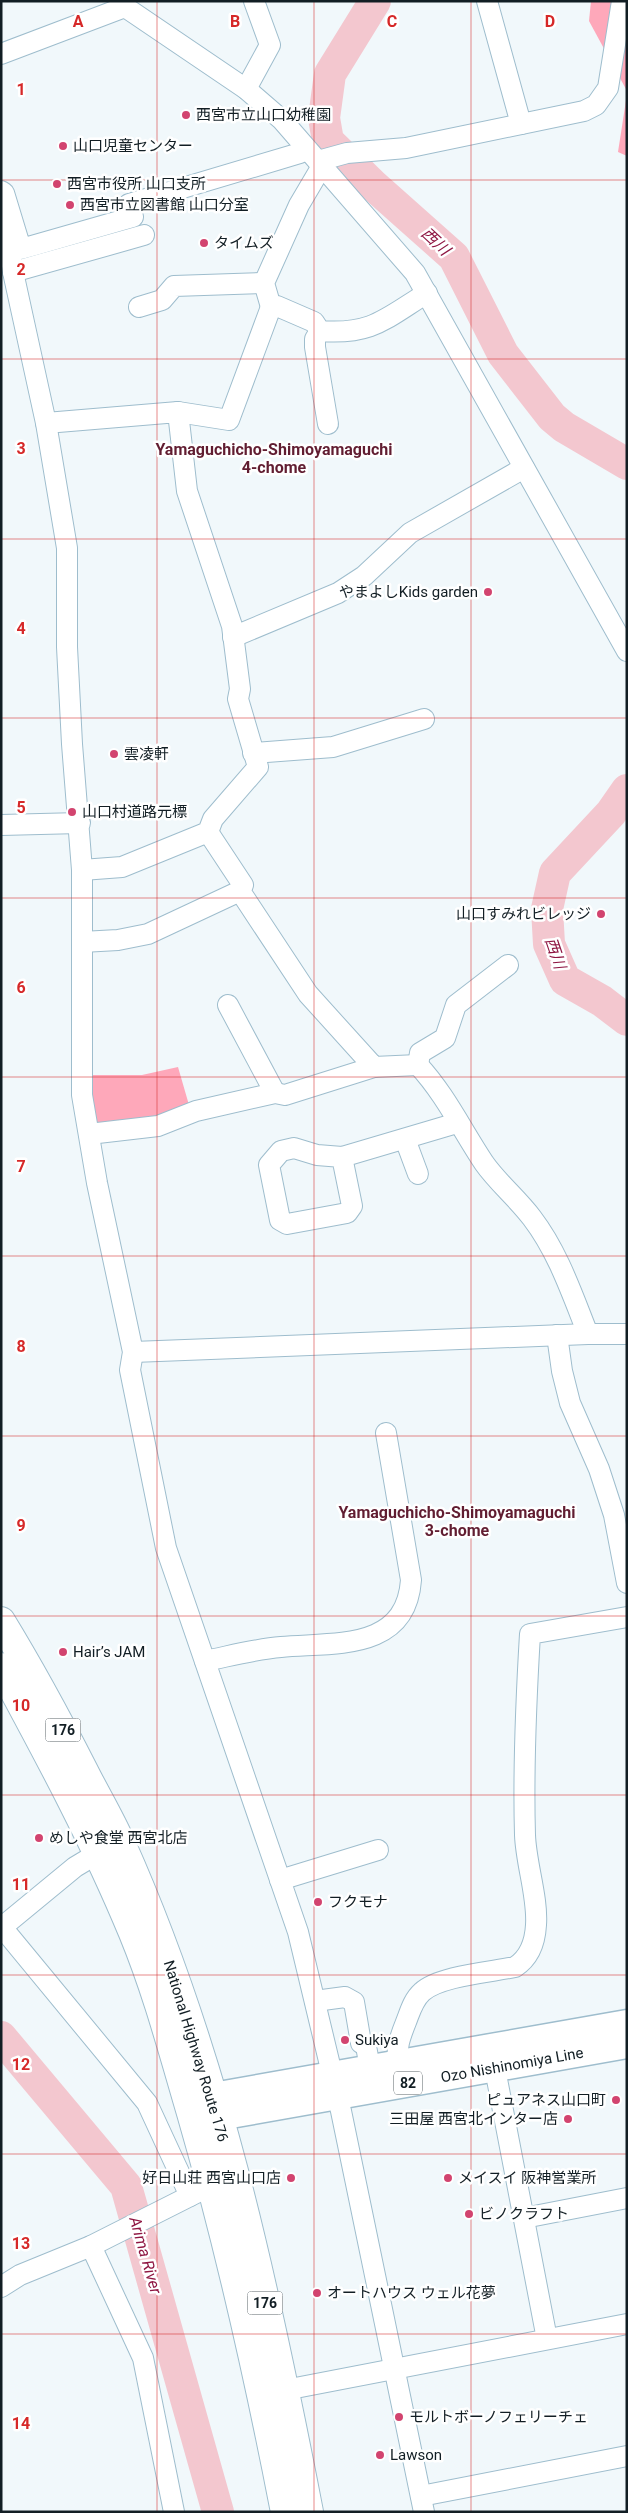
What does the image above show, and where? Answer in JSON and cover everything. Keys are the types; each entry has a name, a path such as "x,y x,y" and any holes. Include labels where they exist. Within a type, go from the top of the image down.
{"highway":[{"name":"National Highway Route 176","path":"1,1621 28,1664 109,1847 134,1934 164,2020 190,2112 204,2190 256,2372 284,2512"},
{"name":"National Highway Route 176","path":"1,1667 59,1773 109,1847 157,1930 216,2107 204,2190"},
{"name":"National Highway Route 176","path":"204,2190 245,2217 285,2390 309,2512"}],"main road":[{"name":"Ozo Nishinomiya Line","path":"335,2085 370,2068 627,2023"},
{"name":"Ozo Nishinomiya Line","path":"216,2107 335,2085 495,2069 627,2045"},
{"name":"82","path":"190,2112 216,2107"}],"street":[{"path":"246,89 270,45 254,1"},
{"path":"487,1 521,124"},
{"path":"1,191 4,193 21,249 132,217 129,204 347,153 406,148 584,111 596,104 608,88 622,1"},
{"path":"1,54 122,4 246,89 282,120 415,273 627,651"},
{"path":"46,423 178,412 229,420 271,307 264,283 298,205 315,160"},
{"path":"1,211 6,226 13,272 46,423 67,548 67,647 72,744 80,824 82,870 82,1095 133,1352 130,1370 166,1548 298,1932 335,2085 422,2504 627,2456"},
{"path":"13,272 144,234"},
{"path":"139,307 162,300 174,286 264,283"},
{"path":"320,331 357,332 373,327 427,293"},
{"path":"271,307 277,306 314,322 320,331"},
{"path":"320,331 315,339 315,347 328,424"},
{"path":"82,870 122,867 208,832 213,819 258,767 238,699 240,689 232,626 187,491 178,412"},
{"path":"233,637 338,593 364,576 410,532 524,468"},
{"path":"253,753 332,747 424,719"},
{"path":"1,825 80,824"},
{"path":"82,942 118,940 148,934 240,891 243,885 208,832"},
{"path":"240,891 308,994 374,1067"},
{"path":"418,1065 420,1053 445,1038 456,1005 508,965"},
{"path":"228,1005 275,1093"},
{"path":"89,1134 158,1126 196,1110 275,1093 285,1095 374,1067 418,1065 435,1083 457,1122 487,1167 532,1218 556,1255 588,1334"},
{"path":"342,1157 352,1206 347,1213 286,1224 280,1220 269,1165 281,1151 294,1148 317,1155 342,1157 457,1122"},
{"path":"405,1139 418,1174"},
{"path":"133,1352 557,1335 627,1334"},
{"path":"557,1335 570,1403 599,1469 614,1515 627,1583"},
{"path":"205,1661 279,1647 361,1641 390,1626 405,1607 410,1595 411,1580 386,1433"},
{"path":"398,2063 396,2050 401,2034 414,2002 423,1991 436,1983 515,1968 525,1960 532,1946 536,1925 525,1828 525,1726 530,1634 627,1617"},
{"path":"1,2286 20,2275 91,2246 204,2190 147,2103 2,1927 42,1893 109,1847"},
{"path":"280,1880 378,1850"},
{"path":"315,2001 345,1997 354,2002 361,2043 366,2046 370,2068"},
{"path":"495,2069 547,2339"},
{"path":"524,2218 627,2198"},
{"path":"91,2246 143,2358 174,2512"},
{"path":"285,2390 627,2324"}],"shaded area":[{"path":"591,1 627,1 627,91 589,21"},
{"path":"627,94 627,156 618,152"},
{"path":"178,1067 189,1105 156,1120 97,1128 89,1075 142,1075"}],"waterway":[{"name":"西川","path":"375,1 330,74 324,118 328,141 373,185 454,257 503,354 552,417 564,427 627,464"},
{"name":"西川","path":"627,790 611,813 555,873 547,909 549,944 565,980 602,1001 627,1020"},
{"name":"Arima River","path":"1,2037 126,2186 218,2512"}],"place":[{"name":"西宮市立山口幼稚園","path":"186,115"},
{"name":"山口児童センター","path":"63,146"},
{"name":"西宮市役所 山口支所","path":"57,184"},
{"name":"西宮市立図書館 山口分室","path":"70,205"},
{"name":"タイムズ","path":"204,243"},
{"name":"やまよしKids garden","path":"488,592"},
{"name":"雲凌軒","path":"114,754"},
{"name":"山口村道路元標","path":"72,812"},
{"name":"山口すみれビレッジ","path":"601,914"},
{"name":"Hair’s JAM","path":"63,1652"},
{"name":"めしや食堂 西宮北店","path":"39,1838"},
{"name":"フクモナ","path":"318,1902"},
{"name":"Sukiya","path":"345,2040"},
{"name":"ピュアネス山口町","path":"616,2100"},
{"name":"三田屋 西宮北インター店","path":"568,2119"},
{"name":"好日山荘 西宮山口店","path":"291,2178"},
{"name":"メイスイ 阪神営業所","path":"448,2178"},
{"name":"ビノクラフト","path":"469,2214"},
{"name":"オートハウス ウェル花夢","path":"317,2293"},
{"name":"モルトボーノフェリーチェ","path":"399,2417"},
{"name":"Lawson","path":"380,2455"}],"district":[{"name":"Yamaguchicho-Shimoyamaguchi 4-chome","path":"274,458"},
{"name":"Yamaguchicho-Shimoyamaguchi 3-chome","path":"457,1521"}]}
